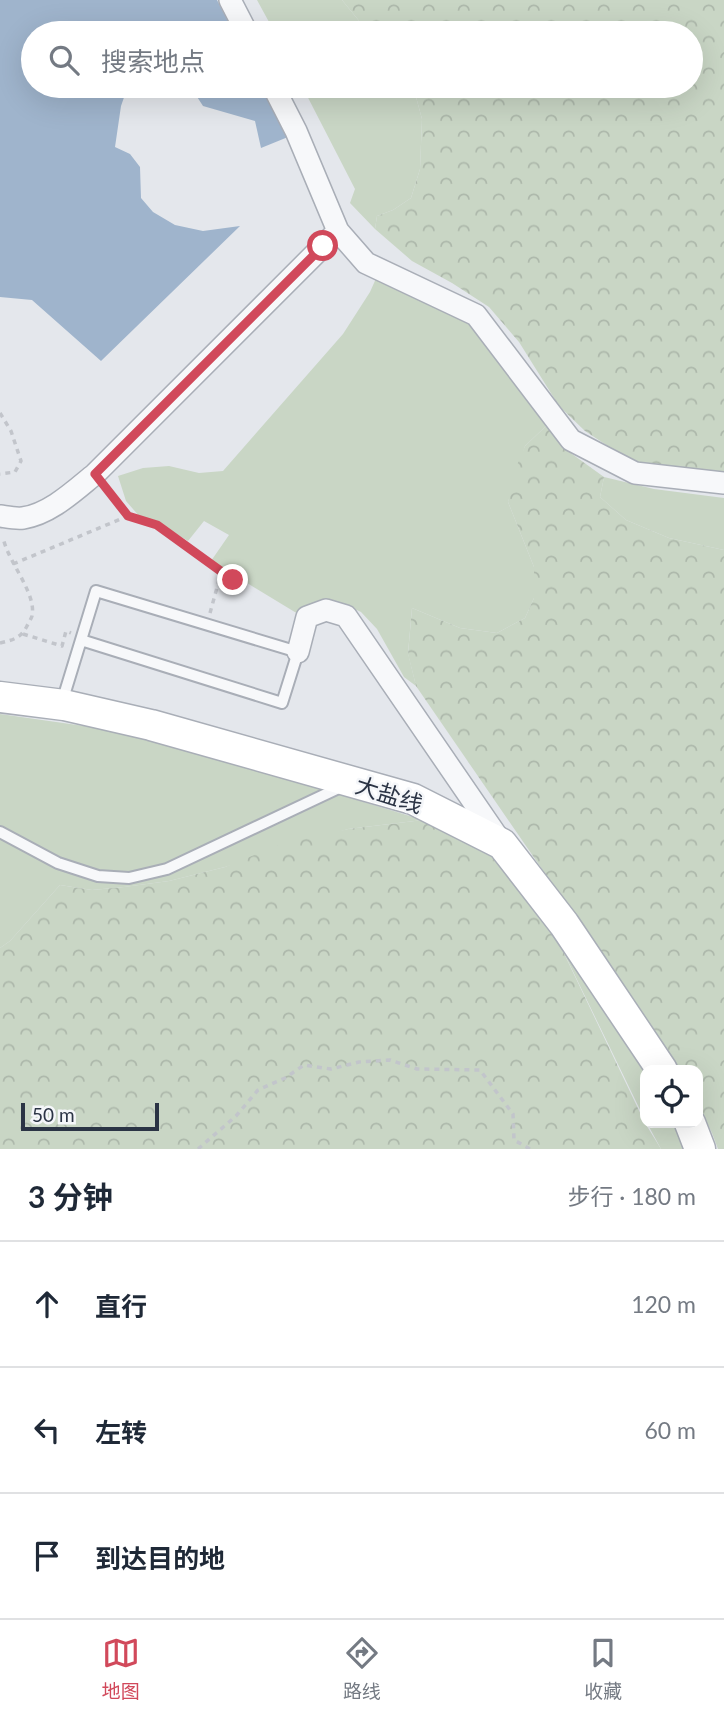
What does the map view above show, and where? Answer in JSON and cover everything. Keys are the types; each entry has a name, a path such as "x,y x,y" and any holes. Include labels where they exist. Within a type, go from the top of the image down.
{"main road":[{"name":"大盐线","path":"0,697 62,705 151,725 352,782 413,800 502,844 564,924 659,1065"},
{"path":"692,1128 700,1149"}],"street":[{"path":"230,0 241,21"},
{"path":"279,98 338,231 366,263 476,316 571,440 635,473 724,483"},
{"path":"1,523 46,509 66,498 95,474 338,231"},
{"path":"298,652 307,617 326,610 346,616 502,844"}],"lane":[{"path":"62,705 96,591 298,652 282,703 82,638"},
{"path":"0,832 58,863 98,876 129,878 167,869 352,782"}],"path":[{"path":"0,413 12,431 21,461 15,472 0,474"},
{"path":"95,474 128,516 157,525 233,580"},
{"path":"13,564 128,516"},
{"path":"0,643 14,640 23,634 32,615 30,596 5,547 1,523"},
{"path":"207,625 222,572"},
{"path":"23,634 62,646 66,631 82,638"},
{"path":"198,1149 236,1116 258,1090 285,1079 304,1065 331,1069 359,1062 390,1060 417,1069 480,1070 513,1114 514,1140 530,1149"}],"green space":[{"path":"257,0 342,0 359,21 268,21"},
{"path":"342,0 724,0 724,480 649,467 614,450 585,431 559,406 519,342 489,307 412,261 375,229 377,216 393,210 411,198 420,169 422,119 416,98 703,98 703,21 359,21"},
{"path":"308,98 416,98 422,119 420,169 411,198 393,210 377,216 375,229 350,203 355,189"},
{"path":"378,274 474,324 504,361 546,426 525,446 508,502 534,567 534,598 525,618 497,633 460,628 412,608 408,653 416,686 404,677 377,629 361,612 339,602 319,604 303,617 211,561 229,535 204,521 188,541 158,523 140,517 126,501 118,476 143,468 169,466 199,473 223,471 343,334 370,292"},
{"path":"546,426 572,454 604,477 600,497 626,520 669,538 724,550 724,1149 718,1149 703,1115 703,1065 677,1065 416,686 408,654 412,608 460,628 497,633 525,618 534,598 534,567 508,502 513,475 525,446"},
{"path":"604,477 654,489 724,498 724,550 669,538 626,520 600,497"},
{"path":"0,714 105,729 205,754 423,820 348,829 225,867 169,881 92,890 60,885 10,941 0,948"},
{"path":"423,820 477,843 512,869 549,922 640,1113 640,1128 648,1128 661,1149 0,1149 0,948 10,941 60,885 92,890 169,881 225,867 279,845 348,829"},
{"path":"549,922 642,1065 640,1110"},
{"path":"650,1128 678,1128 687,1149 661,1149"}],"water":[{"path":"0,0 217,0 228,21 21,21 21,98 124,98 115,147 130,154 140,167 141,198 153,212 175,225 203,231 240,226 101,361 32,300 0,297"},
{"path":"198,98 268,98 288,137 261,148 255,121 203,106"}],"route":[{"path":"233,580 157,525 128,516 95,474 323,246"}]}
